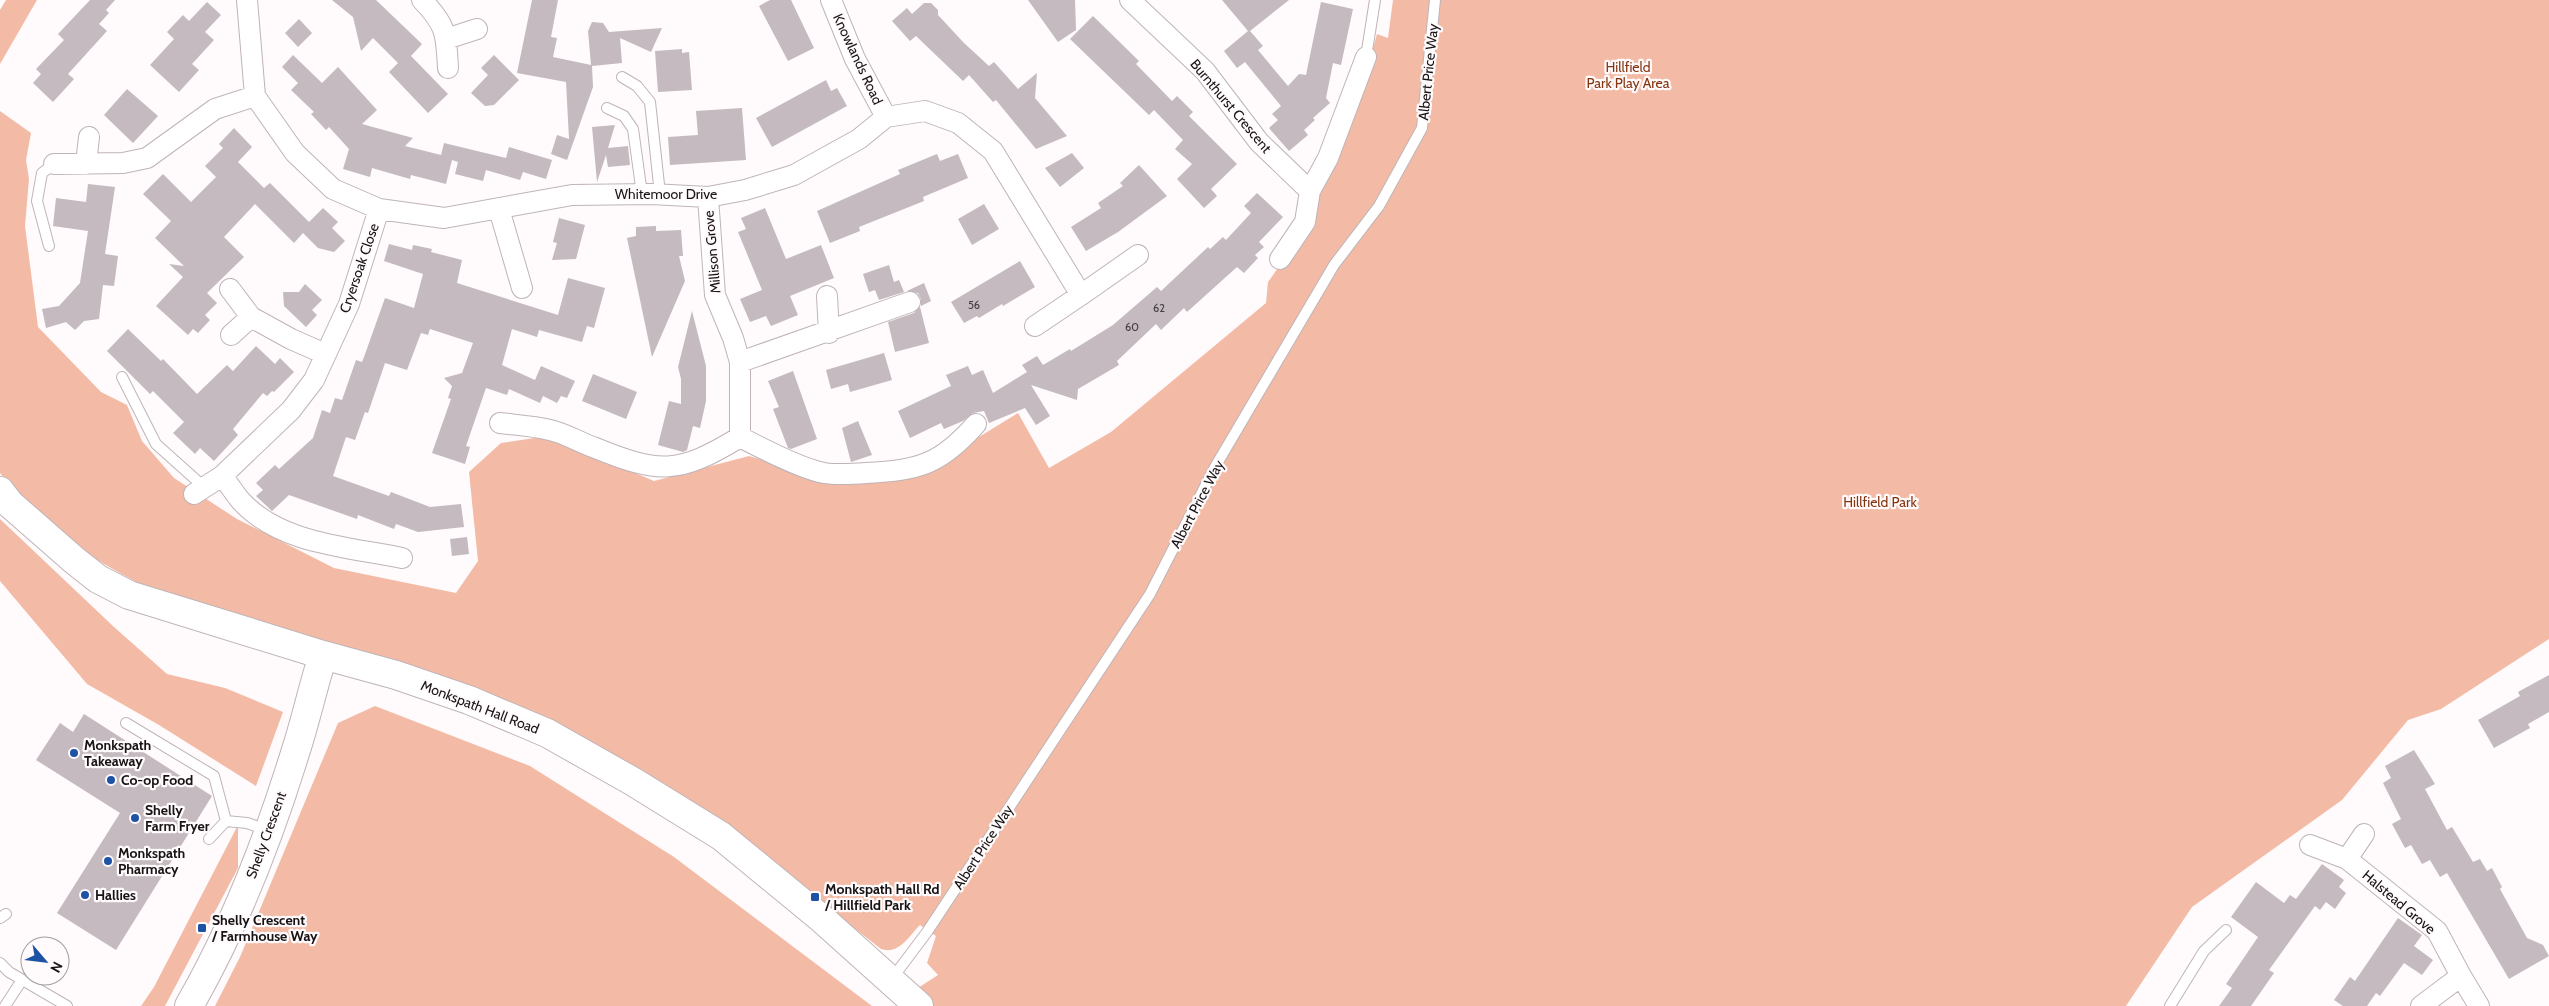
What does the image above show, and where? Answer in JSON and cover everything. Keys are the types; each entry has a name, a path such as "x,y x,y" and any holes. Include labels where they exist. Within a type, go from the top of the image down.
{"street":[{"path":"54,164 124,164 147,158 215,109 255,96 247,0"},
{"path":"422,0 439,18 446,39 448,68"},
{"name":"Knowlands Road","path":"831,0 855,59 886,118"},
{"name":"Burnthurst Crescent","path":"1130,0 1205,71 1259,142 1310,191"},
{"path":"446,39 476,29"},
{"path":"1280,259 1305,222 1310,191 1328,158 1366,58"},
{"name":"Whitemoor Drive","path":"255,96 295,153 333,189 379,209 444,218 572,195 651,194 708,197 745,190 794,176 859,139 886,118 925,112 958,123 993,151 1081,295"},
{"path":"86,164 89,137"},
{"name":"Millison Grove","path":"708,197 714,295 733,338 740,362 740,437"},
{"name":"Cryersoak Close","path":"199,490 222,476 291,410 314,380 349,304 379,209"},
{"path":"499,209 522,288"},
{"path":"1035,326 1138,255"},
{"path":"230,289 251,317 291,339 325,354"},
{"path":"827,296 829,333"},
{"path":"740,362 829,333 910,302"},
{"path":"231,334 251,317"},
{"path":"500,423 551,430 626,460 650,467 682,466 711,454 740,437 766,451 823,473 906,471 944,454 958,445 976,424"},
{"path":"222,476 241,502 257,514 298,537 402,558"},
{"name":"Monkspath Hall Road","path":"0,490 10,504 74,560 98,579 122,591 163,606 323,655 396,675 469,700 547,733 632,781 721,836 822,919 919,1006"},
{"name":"Shelly Crescent","path":"189,1006 206,977 248,884 296,749 323,655"},
{"path":"2347,859 2364,834"},
{"name":"Halstead Grove","path":"2310,845 2347,859 2437,931 2479,1006"},
{"path":"2421,1006 2461,976"}],"lane":[{"path":"1366,58 1375,0"},
{"name":"Albert Price Way","path":"890,980 927,932 1150,594 1215,467 1334,265 1379,206 1422,128 1435,0"},
{"path":"622,77 637,86 650,102 651,194"},
{"path":"606,108 624,116 633,129 651,194"},
{"path":"49,246 37,201 42,173 54,164"},
{"path":"122,377 156,444 199,490"},
{"path":"126,723 214,776 226,821"},
{"path":"226,821 247,823 268,830"},
{"path":"209,838 226,821"},
{"path":"2170,1006 2204,951 2226,930"},
{"path":"0,963 20,979"},
{"path":"5,1006 20,983"},
{"path":"32,986 67,1006"}],"green space":[{"path":"6,0 37,0 0,64 0,10"},
{"name":"Hillfield Park","path":"1393,0 2549,0 2549,639 2441,709 2408,720 2342,800 2192,907 2126,1006 931,1006 918,988 938,975 927,963 936,936 920,925 898,947 887,950 881,949 730,831 662,785 158,593 113,569 72,543 34,511 0,473 0,111 31,133 26,160 29,179 25,226 38,327 101,392 127,405 142,441 174,478 237,519 334,568 456,593 478,561 469,472 501,443 548,436 654,481 749,456 837,482 922,472 1018,413 1049,468 1111,432 1266,303 1268,282 1311,222 1318,194 1359,99 1377,34 1388,38"},
{"path":"0,519 114,627 167,674 225,688 283,712 256,786 159,725 87,684 0,581"},
{"path":"375,706 530,766 674,857 872,1006 215,1006 240,957 338,723"},
{"path":"238,825 238,868 165,1006 141,1006 154,987"}],"building":[{"path":"90,0 115,0 106,10 109,13 99,24 107,31 68,74 74,79 53,102 33,83 41,74 36,69 64,40 58,34"},
{"path":"332,0 376,0 422,44 411,56 448,94 428,113 389,72 398,63 373,38 361,51 353,17"},
{"path":"532,0 558,0 551,37 557,38 553,57 591,65 588,31 592,22 603,23 609,32 662,28 651,52 620,38 622,63 592,66 593,87 567,160 551,154 557,135 569,139 566,82 517,73"},
{"path":"770,0 791,0 814,48 788,61 759,6"},
{"path":"1028,0 1075,0 1076,30 1058,42"},
{"path":"1222,0 1289,0 1250,31 1263,46 1258,50 1288,86 1299,74 1306,75 1321,2 1353,9 1341,65 1333,63 1326,98 1330,103 1313,118 1315,120 1304,130 1308,135 1289,151 1269,128 1278,120 1272,114 1281,106 1245,62 1237,68 1224,51 1248,31"},
{"path":"207,2 221,15 205,32 214,40 192,64 199,70 179,92 150,65 174,39 167,32 183,15 189,21"},
{"path":"924,3 931,3 938,10 938,15 964,43 989,66 994,62 1018,89 1037,73 1035,98 1067,136 1036,149 996,100 993,102 969,75 963,81 916,36 910,41 892,21 907,8 912,14"},
{"path":"1093,16 1139,61 1136,64 1172,101 1177,96 1193,112 1189,116 1237,164 1211,189 1217,196 1204,208 1177,179 1192,164 1175,149 1183,140 1154,110 1149,115 1070,39"},
{"path":"299,19 312,33 298,47 285,33"},
{"path":"682,49 682,53 689,52 692,90 658,92 655,51"},
{"path":"293,55 322,83 338,67 377,110 362,124 413,138 405,146 441,155 444,143 506,158 509,147 552,160 546,179 523,172 520,180 486,170 483,181 455,174 458,162 452,160 446,184 411,175 410,179 372,168 370,177 343,169 349,149 329,127 326,130 311,114 314,112 291,90 298,83 282,67"},
{"path":"494,55 519,80 494,105 485,106 471,93 488,75 481,68"},
{"path":"826,80 831,91 837,88 847,106 772,147 756,118"},
{"path":"127,89 158,116 133,143 104,115"},
{"path":"742,108 746,160 670,165 668,137 698,135 696,111"},
{"path":"615,125 608,148 628,146 630,165 608,167 606,155 597,182 592,127"},
{"path":"234,128 252,147 238,162 264,188 270,183 309,222 323,208 338,222 332,228 345,241 334,252 318,248 303,233 294,243 255,204 224,237 244,257 207,293 217,303 205,315 210,320 198,333 193,329 188,335 156,306 183,277 169,264 184,266 155,238 171,221 143,194 163,174 191,202 216,177 205,166 223,148 219,144"},
{"path":"1072,153 1084,168 1060,187 1045,168"},
{"path":"937,154 940,161 958,154 968,178 923,197 924,201 859,227 860,231 830,243 817,211 900,174 898,170"},
{"path":"1139,165 1167,196 1118,232 1086,251 1071,227 1101,208 1098,203 1123,186 1120,183"},
{"path":"88,184 115,187 105,254 118,256 114,286 103,285 99,319 84,321 75,330 66,322 46,328 42,309 59,306 80,283 88,231 53,226 56,198 86,202"},
{"path":"1257,193 1283,217 1259,242 1264,247 1255,255 1258,258 1244,273 1237,267 1187,312 1184,308 1161,330 1156,324 1117,361 1119,365 1078,389 1077,400 1031,385 1050,416 1036,425 1025,408 989,423 984,411 973,413 963,421 944,429 941,423 910,438 898,411 951,386 946,375 968,366 972,375 983,370 993,393 1027,372 1022,365 1037,356 1043,365 1070,349 1071,351 1113,325 1157,287 1161,291 1208,247 1210,249 1223,237 1226,240 1251,213 1244,206"},
{"path":"984,204 999,229 972,245 958,219"},
{"path":"765,208 786,259 821,245 834,278 790,296 798,315 771,326 766,316 750,322 740,299 762,290 738,232 746,229 741,218"},
{"path":"559,218 585,225 576,259 552,260 557,243 553,242"},
{"path":"656,226 656,231 681,230 683,256 679,256 685,281 652,357 627,238 636,236 636,227"},
{"path":"389,244 412,250 413,245 432,249 431,252 462,260 457,283 558,315 568,278 605,288 594,328 587,326 582,342 539,330 537,337 512,329 502,365 535,380 541,366 575,381 567,398 561,396 557,403 543,396 540,403 509,389 507,395 486,388 466,446 470,447 465,464 432,453 451,399 448,398 452,386 444,378 462,373 473,343 430,329 428,335 421,333 407,370 385,363 368,413 365,412 355,440 346,437 333,476 389,496 391,492 430,507 461,504 464,527 418,532 396,524 394,529 358,515 357,519 289,495 272,511 256,496 263,490 256,483 275,465 279,469 313,438 322,410 330,413 335,398 342,400 356,360 362,362 385,298 414,308 423,274 384,261"},
{"path":"1020,261 1035,287 1003,306 1002,304 979,318 977,316 964,323 951,302"},
{"path":"889,265 894,282 899,280 904,292 879,300 875,290 869,292 863,274"},
{"path":"924,283 931,301 921,306 921,299 918,293 907,291"},
{"path":"305,284 322,300 312,310 317,315 306,327 284,306 283,292 299,292"},
{"path":"920,307 929,343 895,352 888,322 914,313"},
{"path":"692,311 706,366 706,401 700,428 693,426 687,450 683,452 658,445 669,401 681,404 681,379 678,367"},
{"path":"128,329 161,361 163,359 197,394 227,365 233,371 256,346 275,364 280,358 294,372 274,392 272,391 267,396 263,393 233,429 238,435 214,461 200,448 195,454 173,433 184,422 153,391 150,394 107,351"},
{"path":"884,353 892,380 850,392 848,384 831,389 826,370"},
{"path":"793,371 817,439 791,449 788,448 773,409 779,407 768,381"},
{"path":"593,374 637,392 626,419 582,401"},
{"path":"858,421 872,455 851,462 842,428"},
{"path":"467,537 469,554 452,556 450,539"},
{"path":"2549,675 2549,712 2528,724 2530,728 2494,748 2478,720 2520,696 2518,692"},
{"path":"84,714 212,796 116,950 57,913 120,813 36,760 60,723 73,732"},
{"path":"2414,750 2435,784 2425,789 2447,830 2452,827 2473,862 2480,859 2487,871 2492,868 2502,887 2500,889 2527,938 2543,945 2549,956 2509,979 2447,873 2440,877 2430,860 2422,864 2411,845 2405,848 2392,824 2401,819 2383,783 2391,778 2385,766"},
{"path":"2322,864 2344,880 2339,887 2346,893 2335,909 2326,902 2320,910 2315,906 2269,970 2274,973 2251,1006 2219,1006 2232,988 2226,984 2258,937 2231,917 2256,882 2284,903 2290,895 2296,899"},
{"path":"2398,918 2422,935 2414,946 2433,960 2422,975 2404,963 2380,996 2376,993 2367,1006 2343,1006 2334,1000 2350,977 2355,981"}],"place":[{"name":"Monkspath Takeaway","path":"74,753"},
{"name":"Co-op Food","path":"111,780"},
{"name":"Shelly Farm Fryer","path":"135,818"},
{"name":"Monkspath Pharmacy","path":"108,861"},
{"name":"Hallies","path":"85,895"},
{"name":"Monkspath Hall Rd / Hillfield Park","path":"815,897"},
{"name":"Shelly Crescent / Farmhouse Way","path":"202,928"}],"park label":[{"name":"Hillfield Park Play Area","path":"1628,76"}]}
